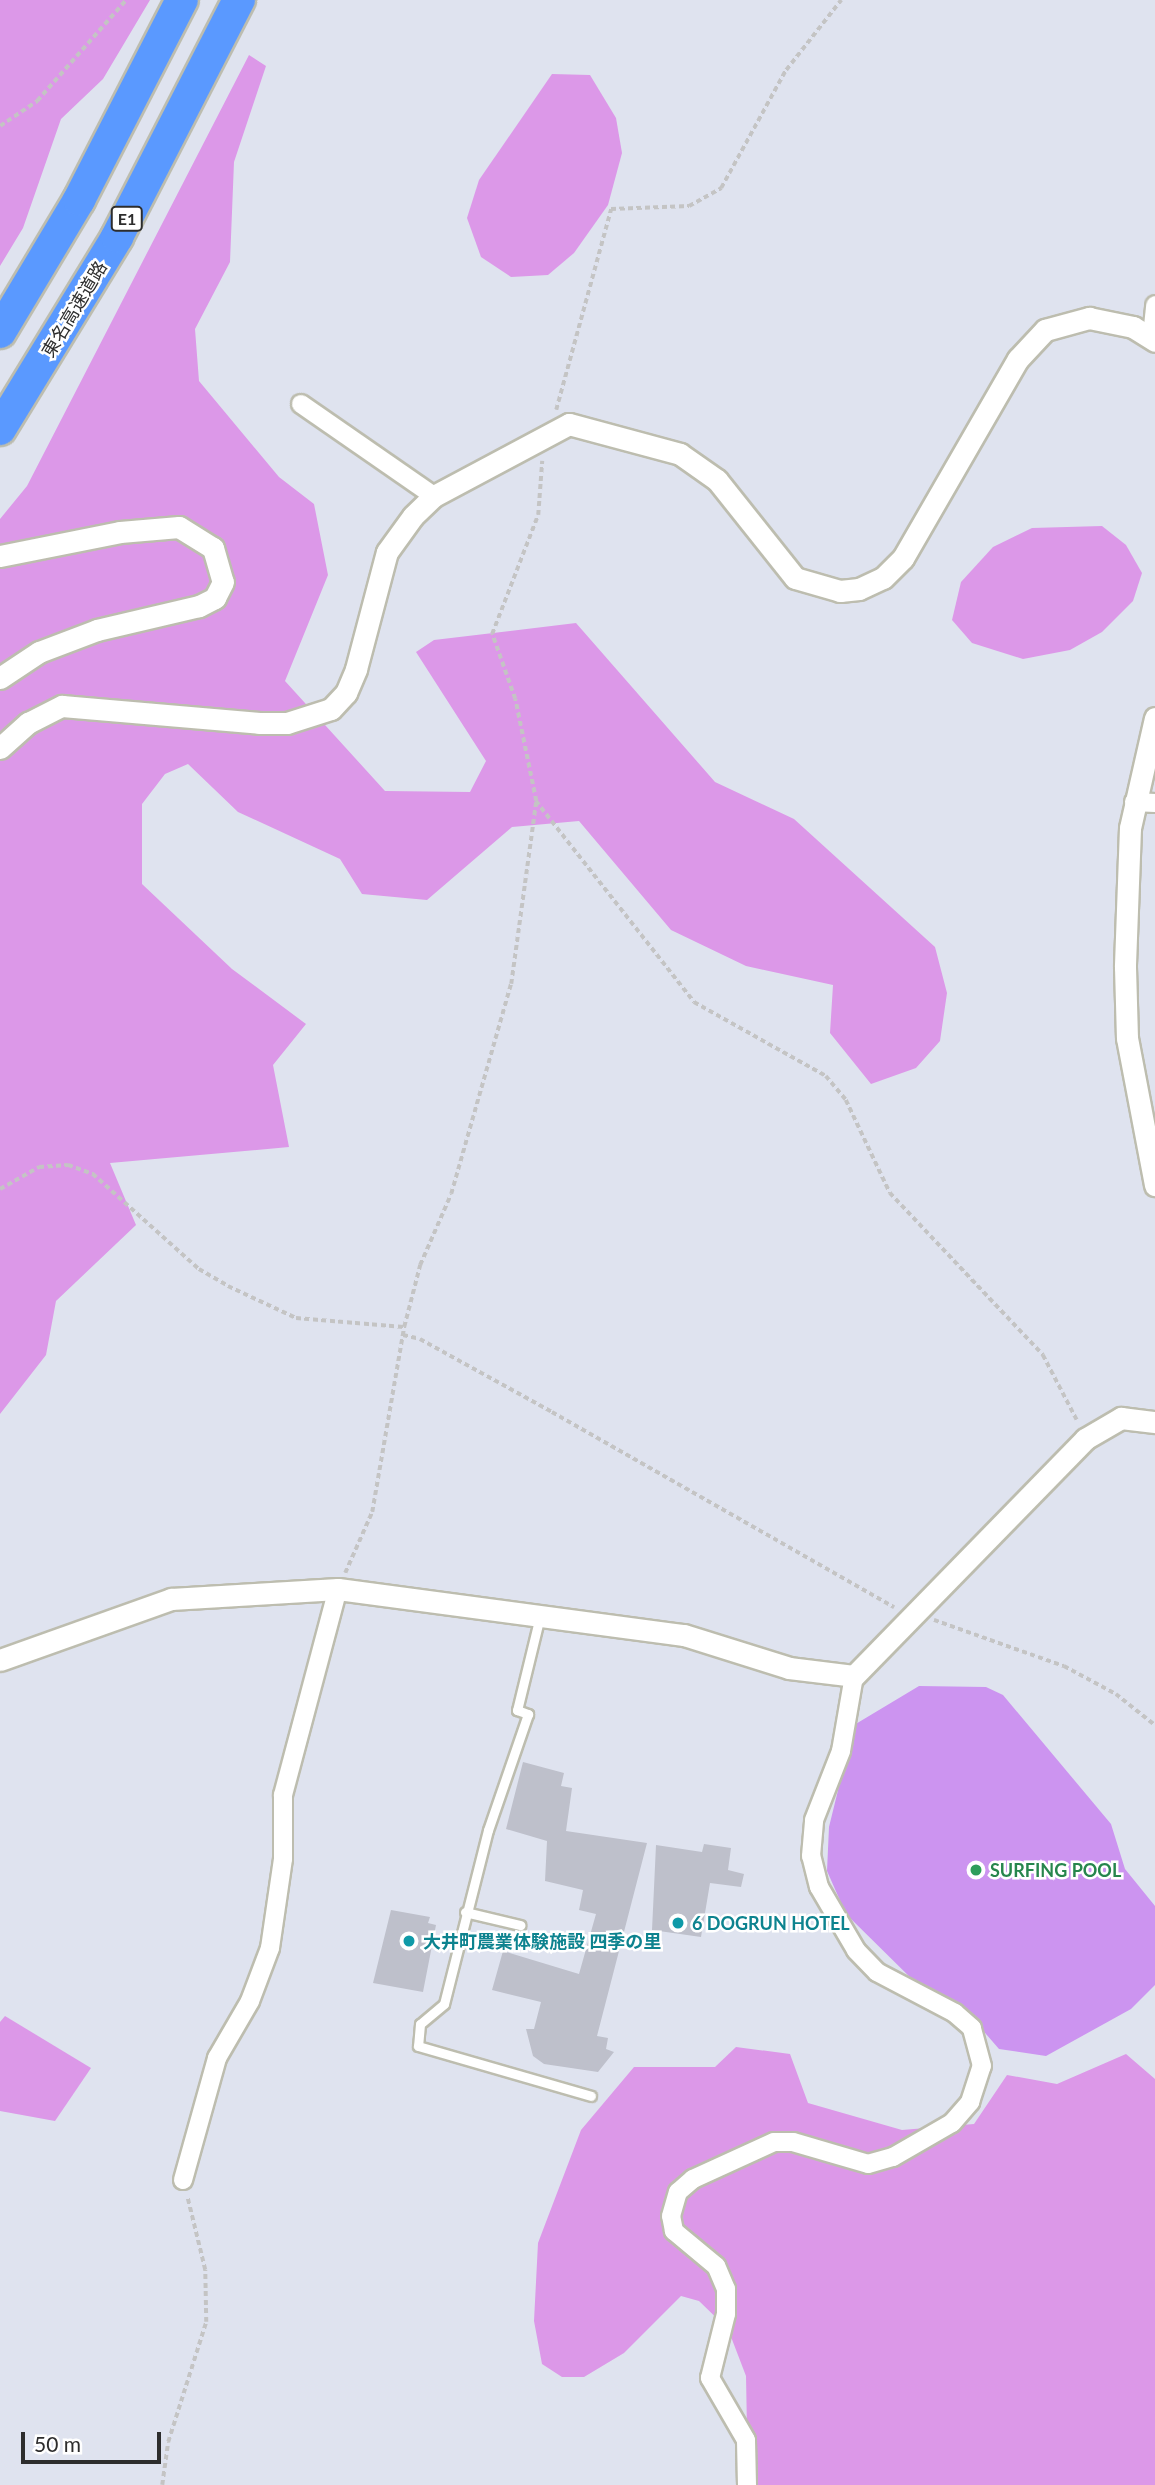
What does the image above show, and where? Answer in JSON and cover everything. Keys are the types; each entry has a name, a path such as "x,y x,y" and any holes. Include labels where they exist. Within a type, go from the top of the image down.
{"highway":[{"path":"0,332 79,200 182,0"},
{"name":"東名高速道路","path":"0,429 117,237 239,0"}],"street":[{"path":"0,748 43,713 72,705 259,723 287,723 331,709 346,693 356,668 387,552 434,496 569,424 596,427 680,454 717,480 795,578 839,591 859,589 883,578 903,558 1029,345 1059,324 1089,318 1154,338 1155,305"},
{"path":"300,404 434,496"},
{"path":"0,556 120,532 178,527 213,548 223,582 215,598 199,606 97,630 39,652 0,678"},
{"path":"1155,718 1144,802 1126,864 1127,1038 1155,1185"},
{"path":"747,2485 746,2440 710,2378 726,2314 726,2289 716,2266 674,2231 671,2216 678,2192 693,2179 774,2142 793,2142 868,2164 892,2157 952,2123 970,2102 982,2066 972,2028 877,1972 856,1950 819,1888 811,1856 814,1820 841,1751 854,1676 919,1615 1086,1438 1121,1418 1155,1422"},
{"path":"183,2180 217,2058 250,2001 270,1948 283,1859 283,1795 338,1590"},
{"path":"0,1660 171,1599 338,1590 684,1635 789,1668 854,1676"}],"lane":[{"path":"540,1616 517,1710 528,1714 465,1912 444,2004 420,2024 418,2046 591,2096"},
{"path":"465,1912 520,1925"}],"path":[{"path":"0,126 37,101 126,0"},
{"path":"831,0 834,5"},
{"path":"338,1590 372,1512 404,1328 420,1265 450,1194 511,984 537,801 515,699 492,634 538,515 542,456 552,432 611,209 689,206 721,188 786,70 834,5 841,0"},
{"path":"537,801 694,1002 827,1076 846,1100 890,1193 1043,1355 1086,1438"},
{"path":"0,1189 39,1167 68,1165 93,1174 199,1269 228,1286 296,1318 404,1328"},
{"path":"403,1335 420,1339 552,1412 824,1572 919,1615 1064,1666 1116,1694 1155,1725"},
{"path":"162,2485 168,2442 206,2322 205,2270 183,2180"}],"shaded area":[{"path":"0,0 150,0 103,79 61,119 23,228 0,266"},
{"path":"249,55 266,66 234,162 230,262 195,329 199,381 279,477 314,504 328,575 285,681 385,791 470,792 486,761 416,652 434,640 576,623 715,782 794,819 935,947 947,993 940,1041 916,1068 871,1084 830,1033 833,985 746,966 671,930 579,821 512,827 427,900 362,894 340,859 238,812 188,764 165,774 142,804 142,884 232,969 306,1024 273,1065 289,1147 110,1163 136,1225 56,1301 46,1355 0,1414 0,519 27,486"},
{"path":"552,74 590,75 616,118 622,153 608,205 574,253 548,275 511,277 481,257 467,218 479,180"},
{"path":"1102,526 1126,545 1142,573 1133,601 1102,632 1070,650 1023,659 972,643 952,620 961,582 993,547 1032,528"},
{"name":"SURFING POOL","path":"919,1686 986,1687 1003,1695 1111,1824 1125,1869 1155,1906 1155,1985 1131,2009 1046,2056 999,2049 973,2019 924,1991 846,1914 827,1871 829,1827 854,1725"},
{"path":"5,2016 91,2068 55,2121 0,2111 0,2022"},
{"path":"736,2047 790,2054 808,2103 902,2130 974,2124 1007,2075 1057,2084 1126,2054 1155,2079 1155,2485 748,2485 746,2376 728,2329 699,2301 681,2296 624,2353 584,2377 562,2377 542,2364 534,2321 538,2243 581,2130 634,2067 715,2067"}],"building":[{"name":"6 DOGRUN HOTEL","path":"523,1762 564,1773 561,1786 572,1788 566,1831 647,1843 597,2036 608,2038 606,2049 614,2052 598,2072 544,2064 533,2056 526,2029 534,2029 541,2002 492,1990 503,1951 579,1974 596,1914 579,1910 583,1890 545,1881 547,1841 506,1829"},
{"path":"704,1844 731,1848 728,1870 744,1874 741,1887 710,1883 701,1937 652,1930 656,1845 702,1852"},
{"name":"大井町農業体験施設 四季の里","path":"391,1910 430,1917 428,1923 436,1925 423,1992 373,1983"}],"place":[{"name":"SURFING POOL","path":"976,1870"},
{"name":"6 DOGRUN HOTEL","path":"678,1923"},
{"name":"大井町農業体験施設 四季の里","path":"409,1941"}]}
